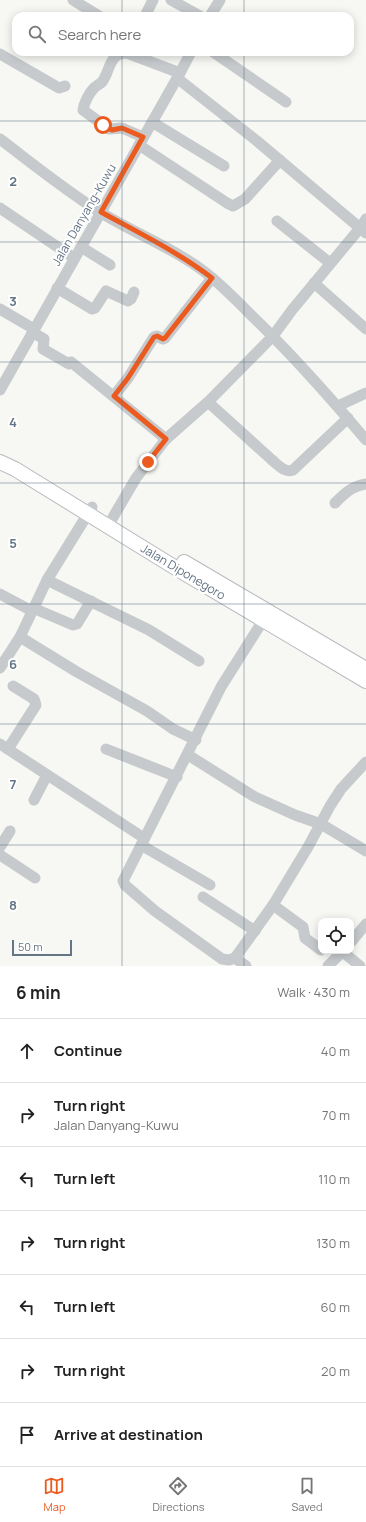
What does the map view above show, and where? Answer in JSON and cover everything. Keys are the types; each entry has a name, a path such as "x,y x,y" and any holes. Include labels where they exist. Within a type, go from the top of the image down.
{"main road":[{"name":"Jalan Diponegoro","path":"0,455 50,482 179,570 360,666 366,681"},
{"name":"Jalan Diponegoro","path":"0,462 89,510 112,519 265,616"}],"street":[{"path":"73,0 92,12"},
{"path":"147,12 153,0"},
{"path":"171,0 193,12"},
{"path":"212,12 220,0"},
{"path":"0,54 59,88 65,86"},
{"path":"117,56 108,68 102,82 93,88 88,96 83,110 109,129 122,128 233,206 245,200 280,160"},
{"path":"112,519 136,478 166,439 208,402 273,336 330,263 364,226 280,160 178,76 136,56"},
{"name":"Jalan Danyang-Kuwu","path":"0,390 189,56"},
{"path":"218,56 286,102"},
{"path":"152,122 224,166"},
{"path":"0,139 39,170 101,212 168,248 197,266 212,278 273,336 338,406 366,440"},
{"path":"0,208 74,258"},
{"path":"277,221 330,263"},
{"path":"81,247 110,265"},
{"path":"114,396 128,378 154,337 157,336 163,339 165,338 212,278"},
{"path":"314,283 366,328"},
{"path":"57,288 92,309 95,308 106,291 128,301 131,299 134,292"},
{"path":"0,309 33,330 44,339 43,349 70,363 114,396 166,439"},
{"path":"338,406 366,393"},
{"path":"208,402 278,465 288,471 293,470 348,418"},
{"path":"335,503 347,491 356,486 366,484"},
{"path":"0,668 20,637 47,580 89,510"},
{"path":"47,580 149,630 199,661"},
{"path":"0,594 32,610 73,625 77,624 91,601"},
{"path":"265,616 221,687 196,740 142,842 123,883 155,911 222,959 229,960 235,958 273,905 341,789 366,762"},
{"path":"20,637 77,672 147,711 174,729 196,740"},
{"path":"13,686 34,699 36,704 34,710 4,746 142,842 210,885"},
{"path":"106,749 176,777"},
{"path":"188,755 255,797 321,824 366,851"},
{"path":"34,800 47,775"},
{"path":"0,846 10,831"},
{"path":"0,855 35,878"},
{"path":"203,897 255,931"},
{"path":"273,905 303,927 305,938 318,947"},
{"path":"354,938 366,924"},
{"path":"325,954 331,963 340,954"},
{"path":"346,954 360,966"},
{"path":"235,958 246,966"}],"route":[{"path":"103,125 112,130 122,128 143,137 101,212 168,248 197,266 212,278 164,340 156,335 154,337 128,378 114,396 166,439 148,462"}]}
